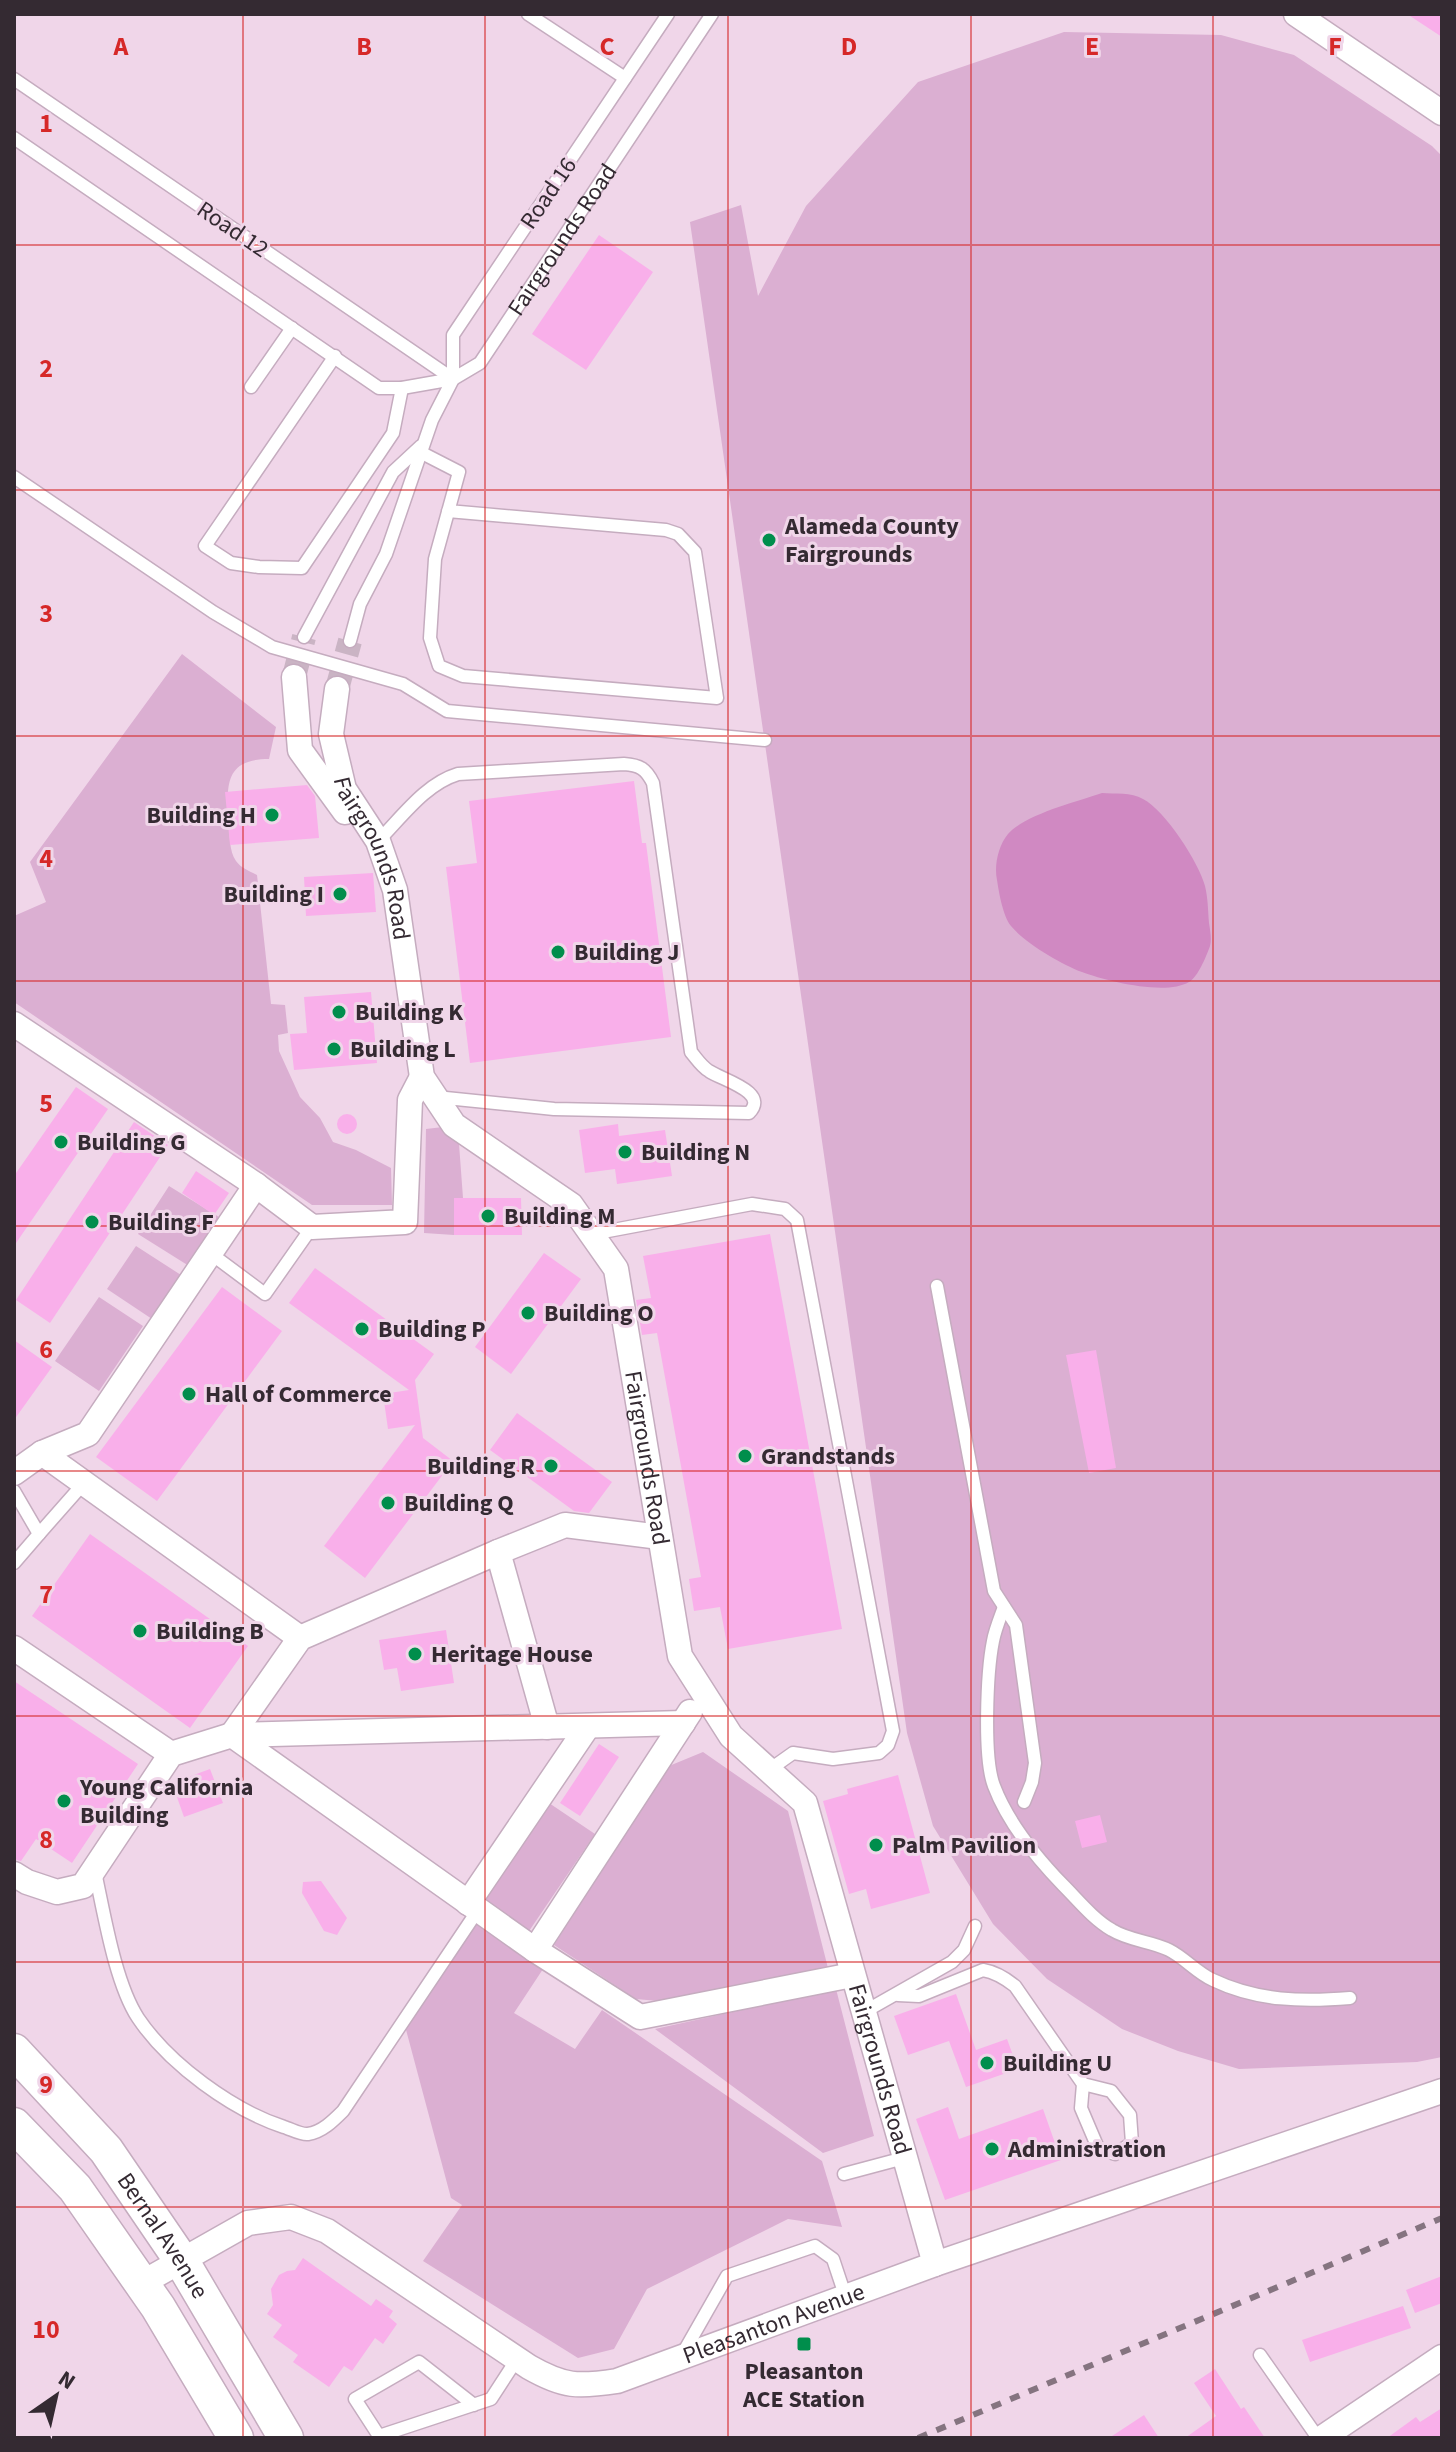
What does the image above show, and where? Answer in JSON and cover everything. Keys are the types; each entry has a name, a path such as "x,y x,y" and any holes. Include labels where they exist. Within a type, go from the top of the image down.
{"main road":[{"name":"Bernal Avenue","path":"14,2051 106,2150 181,2260 286,2438"},
{"name":"Bernal Avenue","path":"14,2125 75,2188 142,2283 236,2438"}],"street":[{"path":"1296,14 1442,113"},
{"path":"294,677 300,750 345,813 378,841"},
{"name":"Fairgrounds Road","path":"337,689 331,734 344,789 378,841 395,890 429,1087 454,1125 571,1205 616,1269 680,1656 731,1736 805,1803 935,2264"},
{"path":"16,1029 256,1185 312,1227 405,1222 410,1100 429,1087"},
{"path":"14,1473 42,1453 88,1434 256,1185"},
{"path":"42,1453 300,1638"},
{"path":"232,1735 300,1638 565,1525 660,1537"},
{"path":"498,1552 547,1727"},
{"path":"14,1648 171,1754"},
{"path":"535,1950 702,1694"},
{"path":"14,1874 57,1892 83,1886 171,1754 232,1735 683,1723"},
{"path":"473,1906 588,1726"},
{"path":"232,1735 535,1950 640,2017 852,1975"},
{"name":"Pleasanton Avenue","path":"142,2283 248,2223 291,2217 327,2231 552,2380 576,2385 617,2381 845,2295 1442,2091"},
{"path":"1320,2438 1442,2357"}],"lane":[{"path":"528,14 625,78"},
{"name":"Road 16","path":"453,379 453,335 668,14"},
{"name":"Fairgrounds Road","path":"350,641 360,604 386,554 432,420 453,379 480,363 712,14"},
{"name":"Road 12","path":"14,79 453,379"},
{"path":"14,138 379,388 402,388 453,379"},
{"path":"251,387 292,328"},
{"path":"335,356 205,546 231,563 302,568 393,433 402,388"},
{"path":"304,637 393,472 422,448 459,472 448,511 435,559 430,638 439,666 463,676 717,698 695,552 678,534 666,530 448,511"},
{"path":"14,477 213,612 272,647 403,684 447,711 765,740"},
{"path":"378,841 432,786 458,774 624,764 646,770 653,783 691,1052 704,1068 742,1087 751,1093 755,1101 749,1113 554,1109 429,1087"},
{"path":"592,1234 752,1204 785,1209 797,1220 893,1731 888,1745 879,1753 833,1759 793,1753 769,1770"},
{"path":"210,1253 265,1294 312,1227"},
{"path":"937,1286 994,1591 1016,1625 1035,1763 1024,1802"},
{"path":"14,1563 84,1483"},
{"path":"14,1491 39,1534"},
{"path":"1004,1607 993,1641 991,1660 988,1739 992,1783 1014,1826 1053,1875 1110,1930 1137,1942 1176,1953 1212,1980 1250,1994 1284,2000 1350,1998"},
{"path":"95,1868 110,1943 138,2017 167,2052 207,2086 264,2120 306,2135 327,2127 343,2111 473,1906"},
{"path":"864,2012 959,1958 975,1926"},
{"path":"898,1995 919,1996 983,1970 991,1971 1015,1986 1083,2084 1081,2108 1098,2148 1115,2154 1132,2143 1130,2115 1111,2091 1083,2084"},
{"path":"844,2174 904,2158"},
{"path":"681,2357 727,2276 815,2246 833,2259 845,2295"},
{"path":"1260,2355 1320,2438"},
{"path":"474,2405 419,2362 355,2399 379,2436 474,2405 491,2399 517,2359"}],"shaded area":[{"path":"1064,32 1221,35 1294,55 1432,146 1442,156 1442,2057 1417,2062 1239,2069 1178,2051 1122,2029 1047,1979 993,1924 933,1826 907,1733 690,222 741,205 758,296 806,206 918,82"},
{"path":"182,654 276,727 269,759 254,760 235,770 228,788 228,800 230,843 234,857 240,866 257,875 271,1004 285,1005 288,1033 278,1035 279,1051 300,1097 320,1118 333,1142 391,1168 392,1205 312,1205 14,1002 14,916 46,902 30,862"},
{"path":"1102,793 1133,795 1152,805 1180,838 1202,876 1207,895 1211,943 1196,976 1189,982 1166,988 1151,987 1120,983 1082,972 1034,946 1017,933 1006,916 996,869 999,850 1008,834 1027,820"},
{"path":"443,1127 459,1144 463,1198 454,1199 454,1235 424,1233 426,1129"},
{"path":"169,1186 219,1217 189,1266 138,1234"},
{"path":"136,1246 181,1275 152,1319 107,1289"},
{"path":"99,1297 143,1326 99,1391 55,1361"},
{"path":"703,1752 788,1811 828,1968 669,2002 636,1999 554,1945 669,1766"},
{"path":"549,1803 595,1834 527,1934 481,1903"},
{"path":"477,1920 543,1969 514,2013 575,2049 602,2010 822,2161 842,2227 788,2219 647,2289 614,2349 578,2358 423,2261 462,2205 451,2198 405,2026"},
{"path":"836,1989 874,2136 823,2153 655,2029"}],"building":[{"path":"1407,14 1442,14 1442,37"},
{"path":"599,235 653,272 586,370 532,334"},
{"name":"Building J","path":"634,781 642,843 646,843 671,1037 470,1063 446,867 477,863 469,801"},
{"name":"Building H","path":"307,785 315,796 319,838 230,845 225,792"},
{"name":"Building I","path":"373,873 376,912 306,916 304,877"},
{"path":"371,992 377,1063 294,1070 290,1034 307,1033 304,997"},
{"name":"Building G","path":"76,1087 108,1109 14,1246 14,1176"},
{"path":"347,1114 354,1117 357,1124 354,1131 347,1134 340,1131 337,1124 340,1117"},
{"name":"Building F","path":"134,1122 168,1145 50,1323 16,1300"},
{"name":"Building N","path":"618,1124 619,1136 665,1130 672,1176 617,1184 615,1169 585,1173 579,1130"},
{"path":"196,1171 229,1193 214,1215 182,1193"},
{"name":"Building M","path":"454,1198 521,1198 522,1235 454,1235"},
{"name":"Grandstands","path":"770,1234 842,1629 728,1649 720,1607 694,1611 689,1579 701,1577 657,1333 642,1335 636,1300 651,1298 643,1256"},
{"name":"Building O","path":"544,1253 581,1279 511,1374 475,1347"},
{"path":"315,1268 434,1354 415,1380 423,1438 453,1461 365,1578 324,1546 415,1425 388,1429 383,1394 409,1390 289,1303"},
{"name":"Hall of Commerce","path":"222,1287 282,1331 157,1501 96,1457"},
{"path":"14,1340 52,1367 14,1420"},
{"path":"1096,1350 1116,1468 1089,1473 1066,1355"},
{"name":"Building R","path":"517,1413 612,1482 589,1513 574,1511 490,1450"},
{"name":"Building B","path":"90,1534 248,1646 190,1728 32,1616"},
{"name":"Heritage House","path":"446,1630 454,1683 401,1691 397,1668 384,1670 379,1640"},
{"name":"Young California Building","path":"14,1681 138,1764 72,1863 36,1839 21,1861 14,1859"},
{"path":"599,1744 619,1757 580,1816 560,1803"},
{"path":"210,1769 223,1803 184,1817 172,1783"},
{"name":"Palm Pavilion","path":"898,1775 930,1893 871,1909 866,1889 849,1894 823,1801 848,1794 847,1789"},
{"path":"1100,1815 1107,1842 1082,1848 1075,1821"},
{"path":"321,1881 347,1918 337,1935 324,1931 302,1893 303,1882"},
{"path":"956,1994 976,2050 1007,2039 1018,2069 966,2087 949,2041 908,2055 894,2016"},
{"name":"Administration","path":"948,2107 959,2139 1043,2109 1061,2160 945,2200 916,2119"},
{"path":"303,2258 371,2306 376,2299 393,2311 389,2317 397,2324 383,2344 375,2338 352,2371 344,2366 329,2387 293,2362 298,2355 273,2337 282,2325 267,2314 273,2305 271,2289 279,2275 295,2270"},
{"path":"1442,2276 1442,2303 1415,2313 1406,2290"},
{"path":"1403,2306 1411,2328 1310,2362 1302,2340"},
{"path":"1215,2369 1241,2409 1244,2407 1265,2438 1185,2438 1216,2416 1194,2383"},
{"path":"1442,2408 1442,2438 1387,2438 1416,2417 1420,2422"},
{"path":"1144,2415 1159,2438 1109,2438"}],"tunnel":[{"path":"294,677 304,637"},
{"path":"337,689 350,641"}],"railway":[{"path":"918,2438 1442,2218"}],"place":[{"name":"Alameda County Fairgrounds","path":"769,540"},
{"name":"Building H","path":"272,815"},
{"name":"Building I","path":"340,894"},
{"name":"Building J","path":"558,952"},
{"name":"Building K","path":"339,1012"},
{"name":"Building L","path":"334,1049"},
{"name":"Building G","path":"61,1142"},
{"name":"Building N","path":"625,1152"},
{"name":"Building M","path":"488,1216"},
{"name":"Building F","path":"92,1222"},
{"name":"Building O","path":"528,1313"},
{"name":"Building P","path":"362,1329"},
{"name":"Hall of Commerce","path":"189,1394"},
{"name":"Grandstands","path":"745,1456"},
{"name":"Building R","path":"551,1466"},
{"name":"Building Q","path":"388,1503"},
{"name":"Building B","path":"140,1631"},
{"name":"Heritage House","path":"415,1654"},
{"name":"Young California Building","path":"64,1801"},
{"name":"Palm Pavilion","path":"876,1845"},
{"name":"Building U","path":"987,2063"},
{"name":"Administration","path":"992,2149"},
{"name":"Pleasanton ACE Station","path":"804,2344"}]}
